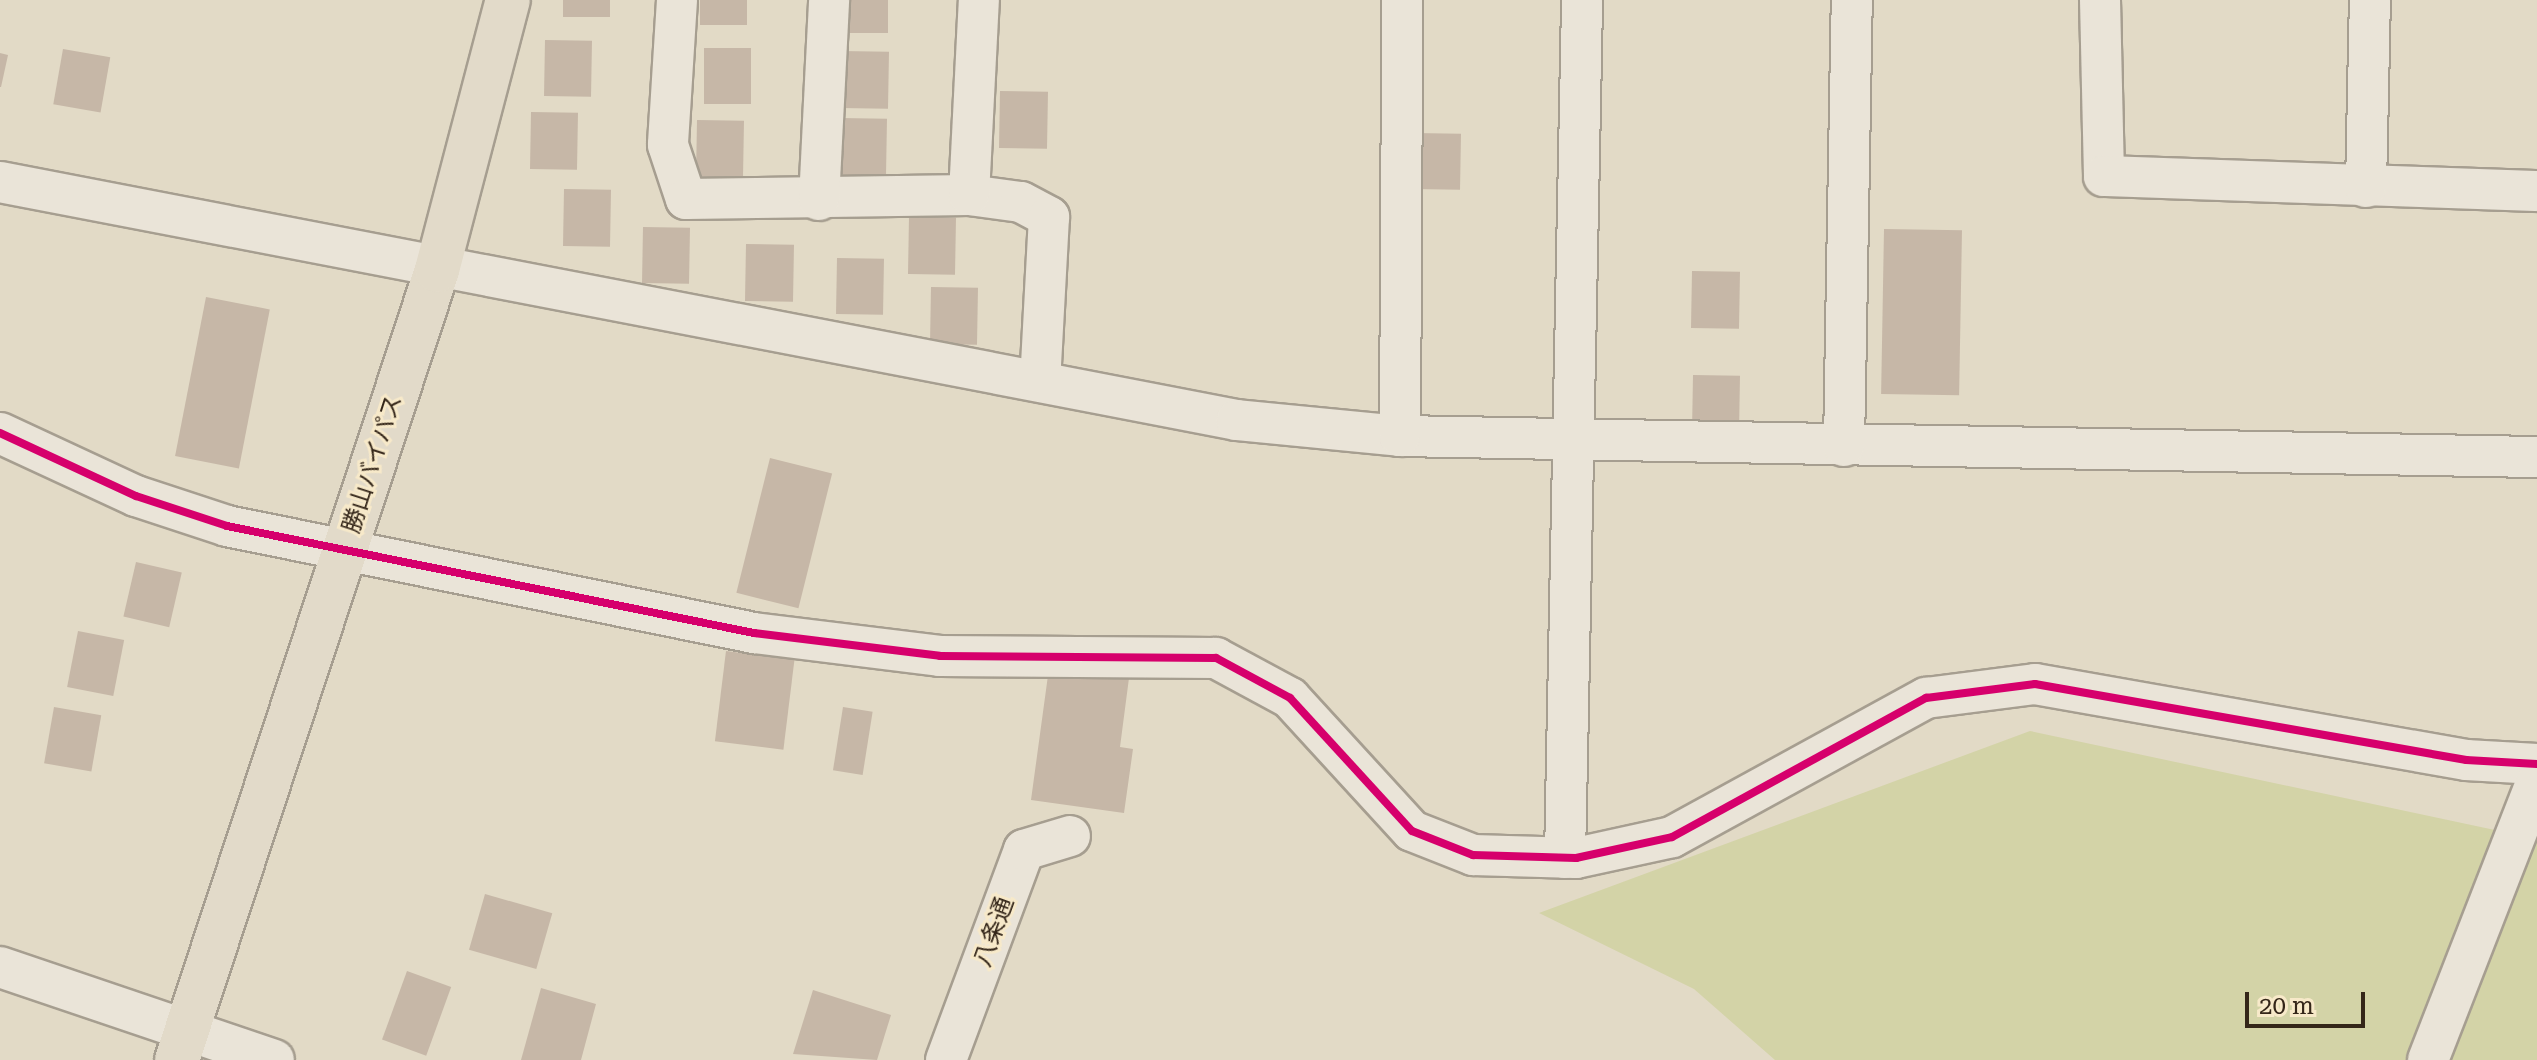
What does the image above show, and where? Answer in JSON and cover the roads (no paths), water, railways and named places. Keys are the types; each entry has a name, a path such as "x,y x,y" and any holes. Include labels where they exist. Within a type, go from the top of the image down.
{"main road":[{"name":"勝山バイパス","path":"182,1045 437,270 508,0"}],"street":[{"path":"677,0 668,145 686,199 819,200 969,195 1021,202 1049,217 1040,381"},
{"path":"819,200 829,0"},
{"path":"969,195 979,0"},
{"path":"1400,436 1402,0"},
{"path":"1565,858 1582,0"},
{"path":"1844,446 1852,0"},
{"path":"2100,0 2104,176 2537,191"},
{"path":"2366,187 2370,0"},
{"path":"0,182 437,270 1237,420 1400,436 2537,457"},
{"path":"0,433 136,496 227,526 345,547 785,637 940,656 1216,658 1290,698 1412,831 1473,855 1565,858 1672,837 1926,698 2035,684 2466,760 2537,764"},
{"path":"2428,1060 2537,781"},
{"name":"八条通","path":"946,1060 1024,850 1070,836"},
{"path":"0,967 182,1045 274,1060"}]}
